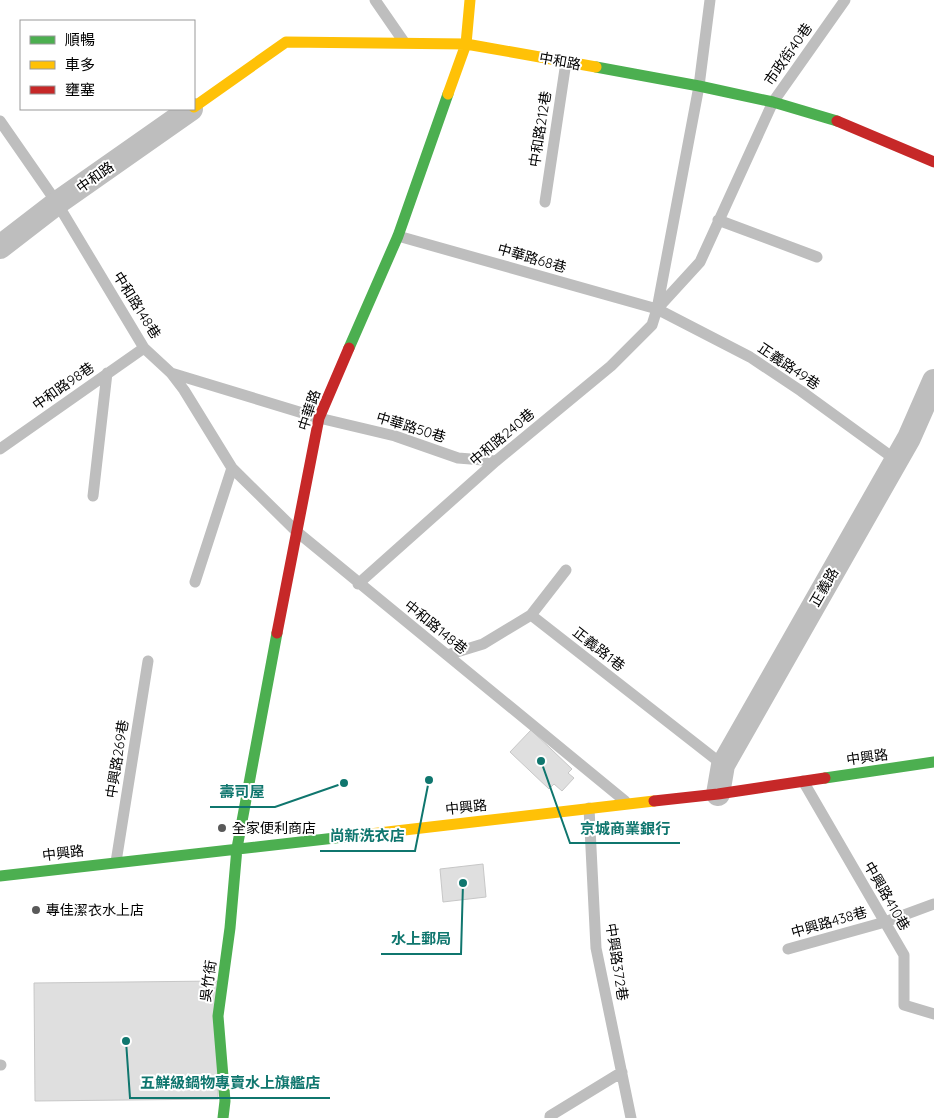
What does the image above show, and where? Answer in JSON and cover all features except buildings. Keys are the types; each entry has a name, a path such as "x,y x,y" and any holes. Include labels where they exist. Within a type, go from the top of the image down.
{"street":[{"name":"中華路","path":"237,848 319,418 398,236 466,44 470,0"},
{"name":"中和路","path":"195,106 286,42 466,44 699,86 773,102 842,122 934,162"},
{"name":"中和路","path":"0,247 57,203 189,110"},
{"name":"正義路","path":"718,794 723,765 909,438 934,381"},
{"name":"中興路","path":"0,876 718,794 934,762"},
{"name":"吳竹街","path":"223,1118 225,1101 218,1016 230,928 237,848"}],"lane":[{"path":"375,0 405,43"},
{"name":"中和路240巷","path":"358,584 496,461 611,366 652,325 658,309 699,86 710,0"},
{"name":"市政街40巷","path":"773,102 845,0"},
{"name":"中和路212巷","path":"545,202 566,62"},
{"name":"中和路240巷","path":"658,309 700,262 773,102"},
{"name":"中和路148巷","path":"0,121 57,203 144,348 171,373 184,390 232,468 296,531 358,584 628,804"},
{"path":"718,220 817,257"},
{"name":"中華路68巷","path":"398,236 658,309"},
{"name":"正義路49巷","path":"658,309 750,357 801,391 896,460"},
{"name":"中和路98巷","path":"0,449 144,348"},
{"path":"94,496 107,373"},
{"name":"中華路50巷","path":"171,373 319,418 395,436 458,458 496,461"},
{"path":"195,582 232,468"},
{"path":"447,655 483,644 532,615 566,570"},
{"name":"正義路1巷","path":"532,615 723,765"},
{"name":"中興路269巷","path":"116,862 148,661"},
{"name":"中興路410巷","path":"803,781 904,955 904,1005 934,1014"},
{"name":"中興路372巷","path":"590,808 596,948 631,1118"},
{"name":"中興路438巷","path":"788,949 884,922 934,904"},
{"path":"550,1118 550,1116 622,1072"}],"traffic: fast":[{"path":"596,67 773,102 837,121"},
{"path":"349,348 398,236 448,94"},
{"path":"223,1118 225,1101 218,1016 230,928 237,848 277,633"},
{"path":"825,778 934,762"},
{"path":"0,876 370,834"}],"traffic: slow":[{"path":"448,94 466,44 470,0"},
{"path":"195,106 286,42 466,44 596,67"},
{"path":"370,834 654,801"}],"traffic: jam":[{"path":"837,121 934,162"},
{"path":"277,633 319,418 349,348"},
{"path":"654,801 718,794 825,778"}],"place":[{"name":"京城商業銀行","path":"541,761"},
{"name":"尚新洗衣店","path":"429,780"},
{"name":"壽司屋","path":"344,783"},
{"name":"全家便利商店","path":"222,828"},
{"name":"水上郵局","path":"463,883"},
{"name":"專佳潔衣水上店","path":"36,910"},
{"name":"五鮮級鍋物專賣水上旗艦店","path":"126,1041"}]}
